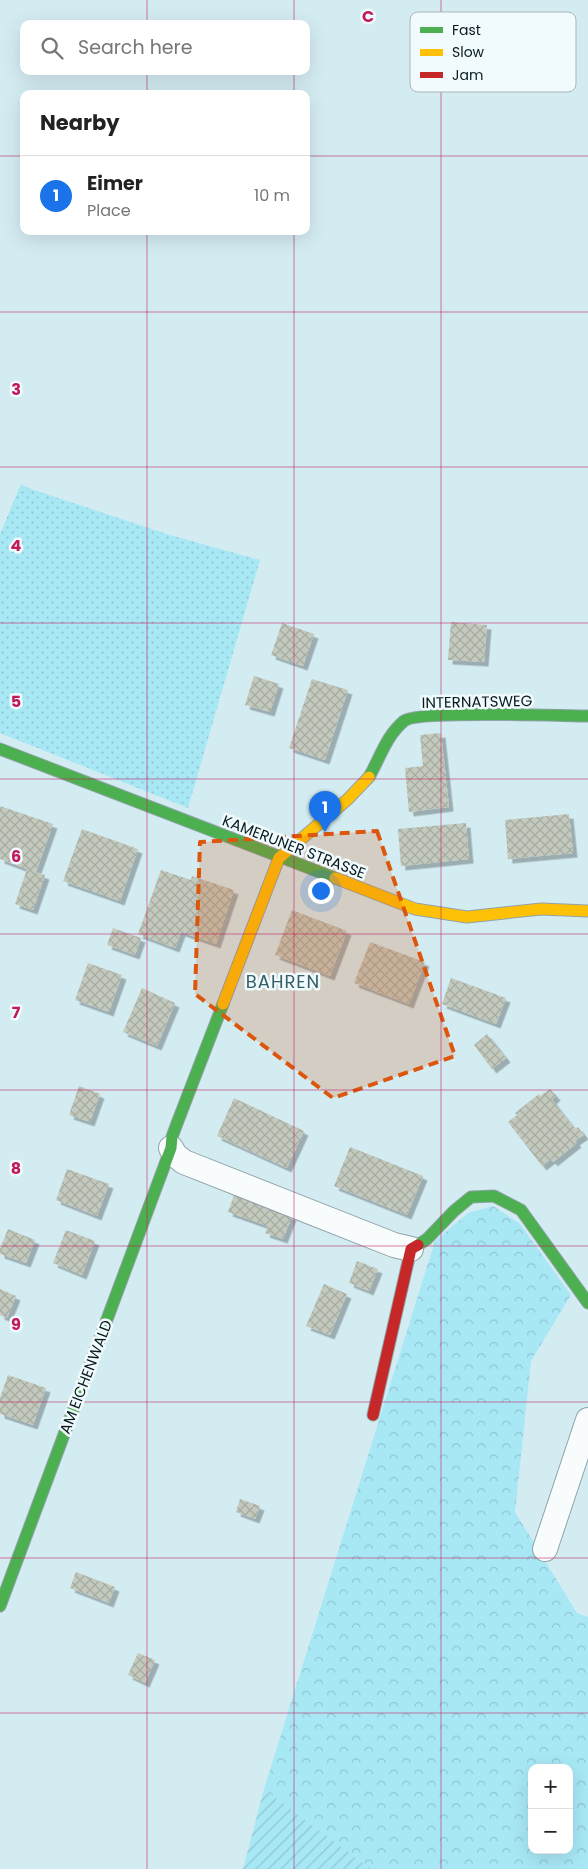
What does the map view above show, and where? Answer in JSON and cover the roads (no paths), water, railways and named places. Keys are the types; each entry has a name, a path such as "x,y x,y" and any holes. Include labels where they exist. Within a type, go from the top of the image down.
{"street":[{"name":"INTERNATSWEG","path":"279,858 348,799 370,776 387,741 405,720 434,715 588,716"},
{"name":"KAMERUNER STRASSE","path":"0,749 415,909 467,918 541,909 588,911"},
{"name":"AM EICHENWALD","path":"0,1606 171,1148 176,1126 279,858"},
{"path":"171,1148 175,1155 184,1162 394,1245 411,1249"},
{"path":"373,1415 411,1249 427,1239 454,1211 471,1197 494,1196 521,1210 588,1303"},
{"path":"544,1549 588,1420"}],"place":[{"name":"Eimer","path":"325,832"}],"district":[{"name":"BAHREN","path":"283,982"}]}
